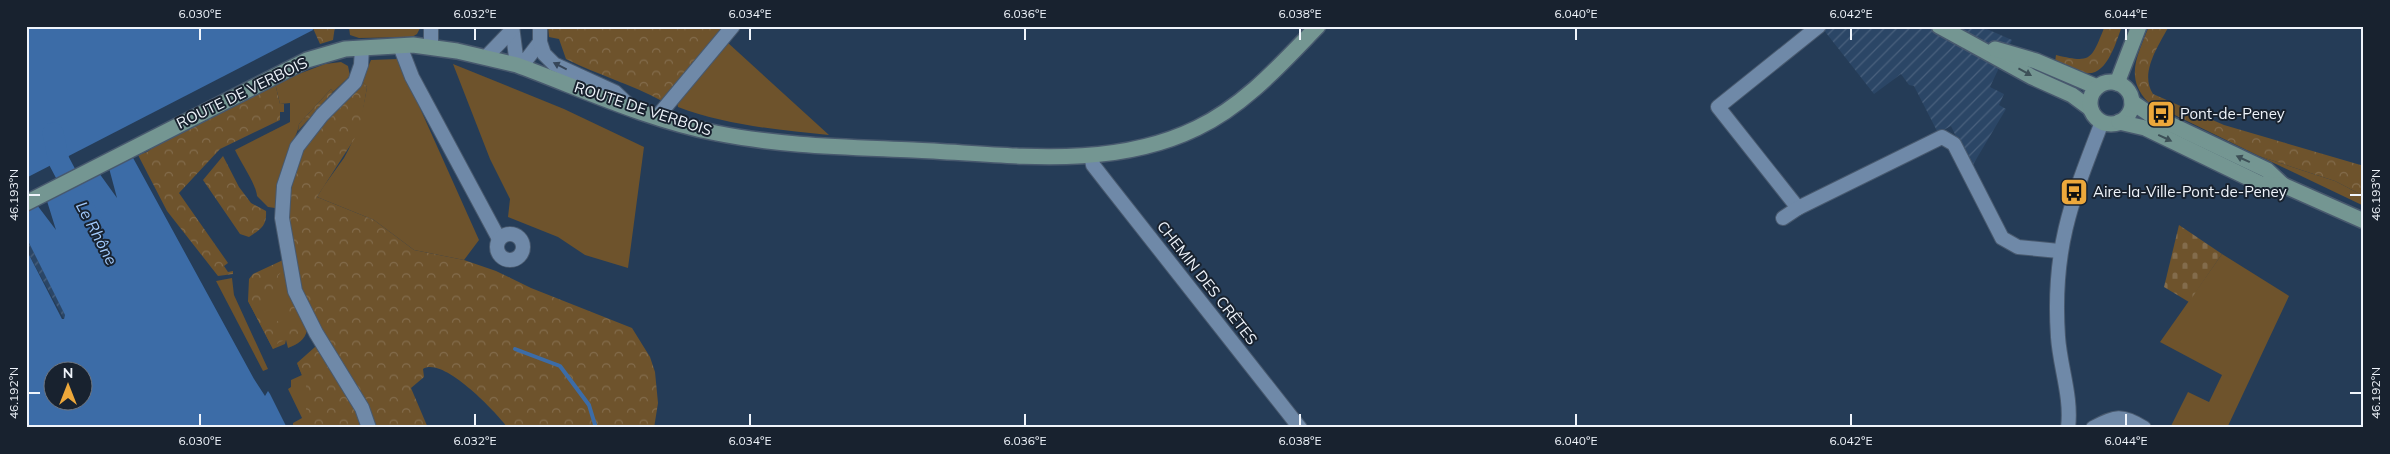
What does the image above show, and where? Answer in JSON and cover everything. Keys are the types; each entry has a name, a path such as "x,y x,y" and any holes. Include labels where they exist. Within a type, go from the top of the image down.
{"street":[{"path":"431,26 431,47"},
{"path":"540,26 540,42 544,54 554,64 615,92 632,108"},
{"path":"656,117 733,26"},
{"name":"ROUTE DE VERBOIS","path":"26,203 289,67 345,49 400,46 431,47 486,57 517,65 656,117 716,133 771,141 992,154 1091,156 1118,153 1144,147 1198,128 1247,96 1318,26"},
{"path":"1798,208 1718,107 1819,26"},
{"path":"1939,26 2032,77 2072,95 2091,109"},
{"path":"2117,83 2139,26"},
{"path":"512,28 517,65 527,59 540,42"},
{"path":"486,57 512,28"},
{"path":"1967,40 2036,61 2097,87"},
{"path":"400,46 410,73 499,239"},
{"path":"362,48 361,65 355,82 322,115 297,147 284,186 282,218 294,291 316,333 362,408 369,428"},
{"path":"2283,184 2261,184 2145,128 2119,122 2102,122 2096,118 2091,109 2090,100 2097,87 2104,83 2117,83 2126,89 2132,102 2151,115 2267,170 2283,184 2364,221"},
{"path":"2119,122 2130,112 2132,102"},
{"path":"2068,428 2068,398 2058,338 2056,289 2059,251 2074,192 2102,122"},
{"path":"1783,218 1798,208 1942,137 1954,144 2002,238 2018,247 2059,251"},
{"name":"CHEMIN DES CRÊTES","path":"1091,156 1094,165 1107,183 1300,428"},
{"path":"2093,428 2110,419 2128,419 2144,428"}],"shaded area":[{"path":"1827,26 1980,26 2012,40 1990,87 2004,94 1999,105 2006,109 1971,168 1951,126 1938,133 1914,86 1909,85 1901,74 1874,94 1823,29"},
{"path":"26,237 65,315 64,319 26,249"}],"green space":[{"path":"312,26 335,26 333,40 320,44"},
{"path":"421,26 417,34 412,37 359,38 350,35 349,27"},
{"path":"548,26 728,26 662,101 566,59 559,39 549,37"},
{"path":"2105,26 2122,26 2110,57 2099,70 2093,73 2085,73 2055,62 2056,55 2077,59 2089,56 2097,46"},
{"path":"2149,26 2169,26 2149,68 2149,86 2153,94 2224,125 2364,166 2364,196 2335,181 2259,156 2148,102 2136,84 2135,66"},
{"path":"727,42 829,135 772,129 733,122 678,107 677,102"},
{"path":"398,59 479,240 464,260 414,250 374,220 317,197 344,158 353,141 367,87 362,81 371,60"},
{"path":"341,62 348,66 350,76 333,92 331,89 299,124 282,168 275,208 268,207 257,196 235,150 290,122 290,103 280,104 275,83 325,64"},
{"path":"453,64 564,109 644,147 628,268 585,255 558,237 508,217 510,199 490,159"},
{"path":"362,81 367,87 362,116 355,138 317,197 374,220 414,250 464,260 496,271 531,288 632,328 650,357 655,372 658,403 654,428 508,428 481,399 456,378 443,370 432,367 423,369 424,377 411,388 428,428 306,428 306,385 297,363 324,339 298,289 288,212 291,190 302,150 313,134"},
{"path":"275,83 280,104 284,104 284,112 280,112 280,120 220,149 179,193 228,263 224,266 228,272 233,271 233,274 218,276 167,211 138,155 147,152 162,141"},
{"path":"331,89 333,92 298,131 299,124"},
{"path":"223,156 239,187 251,203 266,211 264,224 249,237 240,234 203,180"},
{"path":"2259,156 2335,181 2364,196 2364,206"},
{"path":"2179,225 2222,254 2189,302 2164,287"},
{"path":"2222,254 2289,296 2227,428 2170,428 2188,392 2209,402 2222,375 2160,342"},
{"path":"283,260 298,310 307,330 303,339 295,345 288,348 286,340 285,344 273,349 248,301 278,276"},
{"path":"283,260 283,270 278,276 278,286 259,308 286,327 292,321 298,323 300,329 298,334 278,343 273,349 248,301 249,279 253,274"},
{"path":"232,278 234,295 268,369 263,371 216,281"},
{"path":"292,295 298,317 295,319 284,315 287,297"},
{"path":"297,363 343,428 293,428 293,423 302,418 288,389 291,387 291,380 302,375"}],"water":[{"path":"26,26 312,26 313,30 26,178"},
{"path":"132,156 254,379 265,396 268,391 287,428 26,428 26,249 62,319 64,319 65,315 26,237 26,211 37,205 56,230 47,201 68,189 87,213 78,185 99,173 117,198 109,168"}],"waterway":[{"name":"Le Rhône","path":"53,133 59,161 100,239"},
{"path":"515,349 560,366 589,405 596,428"}],"place":[{"name":"Pont-de-Peney","path":"2161,114"},
{"name":"Aire-la-Ville-Pont-de-Peney","path":"2074,192"}]}
